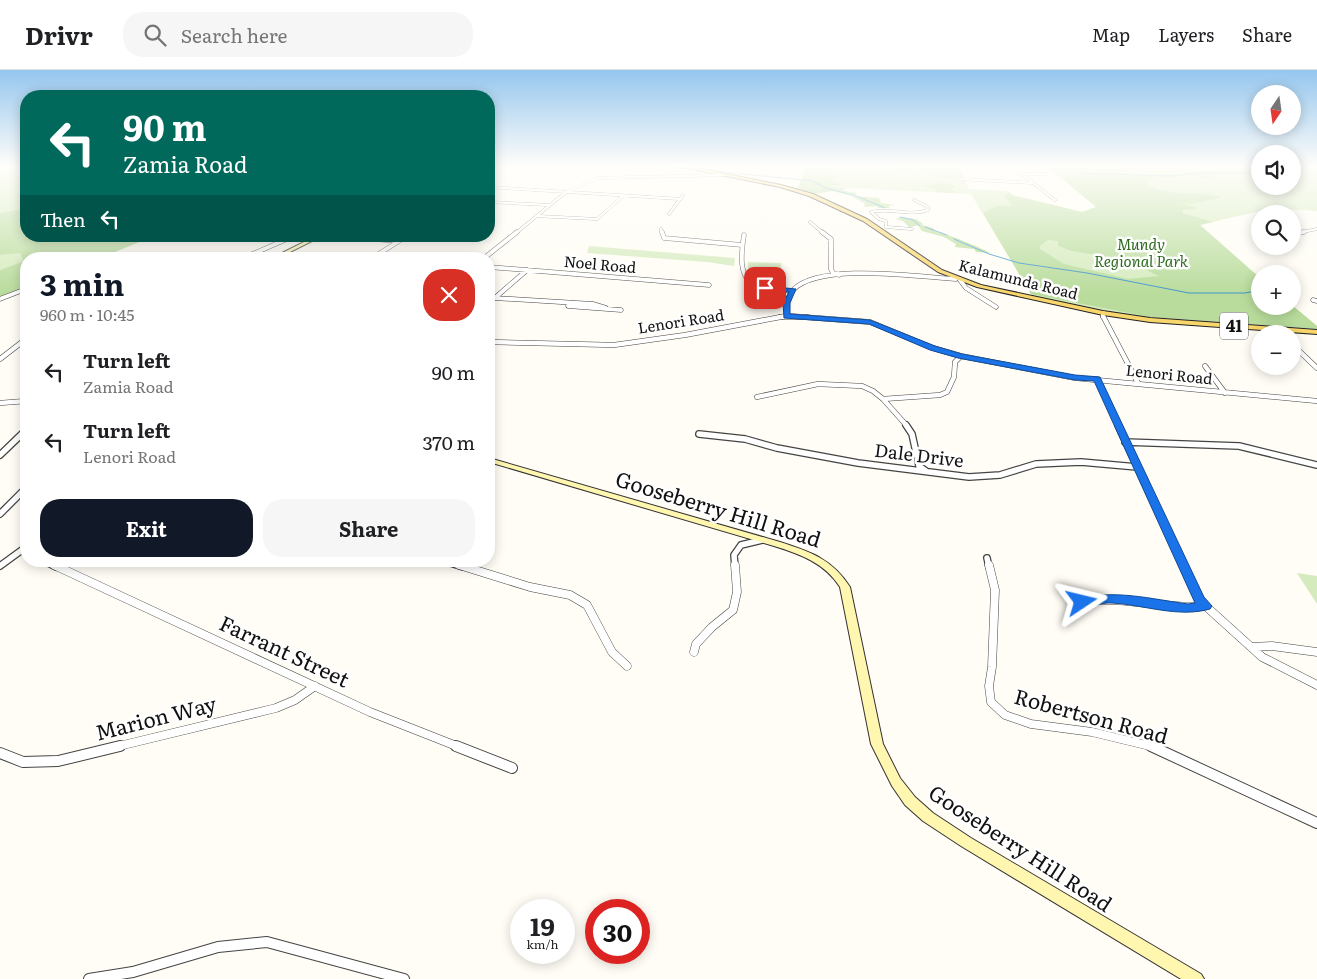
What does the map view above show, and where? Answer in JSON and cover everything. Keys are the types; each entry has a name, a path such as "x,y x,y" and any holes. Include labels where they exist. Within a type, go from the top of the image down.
{"main road":[{"name":"Kalamunda Road","path":"841,208 865,220 940,271 958,279 988,288 1103,313 1171,322 1317,332"}],"street":[{"path":"492,252 546,208"},
{"path":"536,216 597,218 610,208"},
{"path":"669,214 673,208"},
{"path":"879,219 871,212 882,210 926,212 927,208"},
{"path":"865,220 879,219 886,221 884,225 886,227 912,229"},
{"path":"810,222 832,239 831,269 832,273 841,276"},
{"path":"661,229 664,238 742,245"},
{"path":"1301,233 1317,230"},
{"path":"744,235 742,269 756,286 793,291"},
{"path":"257,252 280,242"},
{"path":"287,252 307,242"},
{"path":"382,252 398,242"},
{"name":"Noel Road","path":"495,267 709,285"},
{"path":"495,297 527,270"},
{"path":"787,316 786,303 793,291 817,279 841,276 896,274 958,279 966,288 996,307"},
{"path":"0,299 20,291"},
{"path":"495,298 555,303 591,309 606,308 620,310"},
{"path":"1103,313 1103,318 1138,383"},
{"name":"Lenori Road","path":"495,342 614,345 685,335 787,316 870,322 933,348 960,356 1075,378 1317,401"},
{"path":"0,359 20,344"},
{"path":"1301,353 1317,368"},
{"path":"883,399 940,395 947,392 954,377 955,362 960,356"},
{"path":"1205,366 1225,393"},
{"path":"1097,379 1199,600 1262,657 1317,685"},
{"path":"757,397 818,384 862,386 883,399 904,422 912,434 919,466 927,471"},
{"path":"0,403 20,401"},
{"name":"Dale Drive","path":"699,434 745,439 777,448 858,463 968,477 1000,475 1036,464 1081,462 1137,468"},
{"path":"0,454 20,437"},
{"path":"1125,442 1239,446 1317,465"},
{"name":"Gooseberry Hill Road","path":"495,462 762,540 815,557 831,568 841,579 845,587 877,744 896,782 910,801 928,817 966,842 1196,979"},
{"path":"0,514 20,494"},
{"path":"694,652 696,644 701,638 733,610 737,592 734,555 741,544 762,540"},
{"path":"0,566 20,553"},
{"name":"Robertson Road","path":"987,558 995,590 992,666 989,686 991,702 1005,715 1031,724 1092,732 1151,746 1317,823"},
{"name":"Farrant Street","path":"57,567 370,712 512,768"},
{"path":"464,567 530,587 570,595 587,605 612,652 627,666"},
{"path":"1082,602 1112,598 1188,609 1205,606"},
{"path":"1251,647 1272,646 1317,652"},
{"name":"Marion Way","path":"0,753 23,762 58,761 276,708 295,700 315,686"},
{"path":"89,979 137,971 198,950 247,941 267,942 404,979"}],"green space":[{"path":"0,208 20,208 20,209 0,213"},
{"name":"Mundy Regional Park","path":"980,208 1067,208 1082,212 1093,208 1251,208 1251,213 1200,225 1251,270 1251,315 1301,315 1301,313 1317,326 1317,329 1301,328 1301,325 1261,325 1150,317 1150,320 1037,299 1031,294"},
{"path":"992,208 1067,208 1082,212 1092,208 1195,208 1182,210 1183,213 1213,222 1200,225 1251,270 1251,315 1301,315 1301,313 1317,326 1317,329 1301,328 1301,325 1261,325 1150,317 1031,294 983,213","holes":["1048,240 1058,241 1058,246 1072,251 1125,260 1159,276 1128,279 1064,264 1040,249 1040,246"]},
{"name":"Mundy Regional Park","path":"1301,208 1317,208 1317,211 1301,210"},
{"path":"20,209 20,242 139,242 115,252 20,252 0,255 0,213"},
{"path":"902,217 916,219 922,225 933,228 936,232 956,238 990,253 955,247 956,244 944,237 922,231 919,227 921,225 909,227 903,221 896,219"},
{"path":"589,246 735,258 734,266 707,262 587,253"},
{"path":"20,252 20,263 0,270 0,255"},
{"path":"20,262 20,289 0,297 0,270"},
{"path":"748,262 781,263 783,288 760,284 748,268"},
{"path":"1297,573 1317,576 1317,604"}],"waterway":[{"path":"900,217 913,220 920,226"},
{"path":"925,227 947,235"},
{"path":"954,239 989,254 1019,263 1087,273 1189,293 1251,292"}],"route":[{"path":"765,288 793,291 786,303 787,316 870,322 933,348 960,356 1075,378 1097,379 1199,600 1205,606 1188,609 1164,604 1112,598 1082,602"}]}
